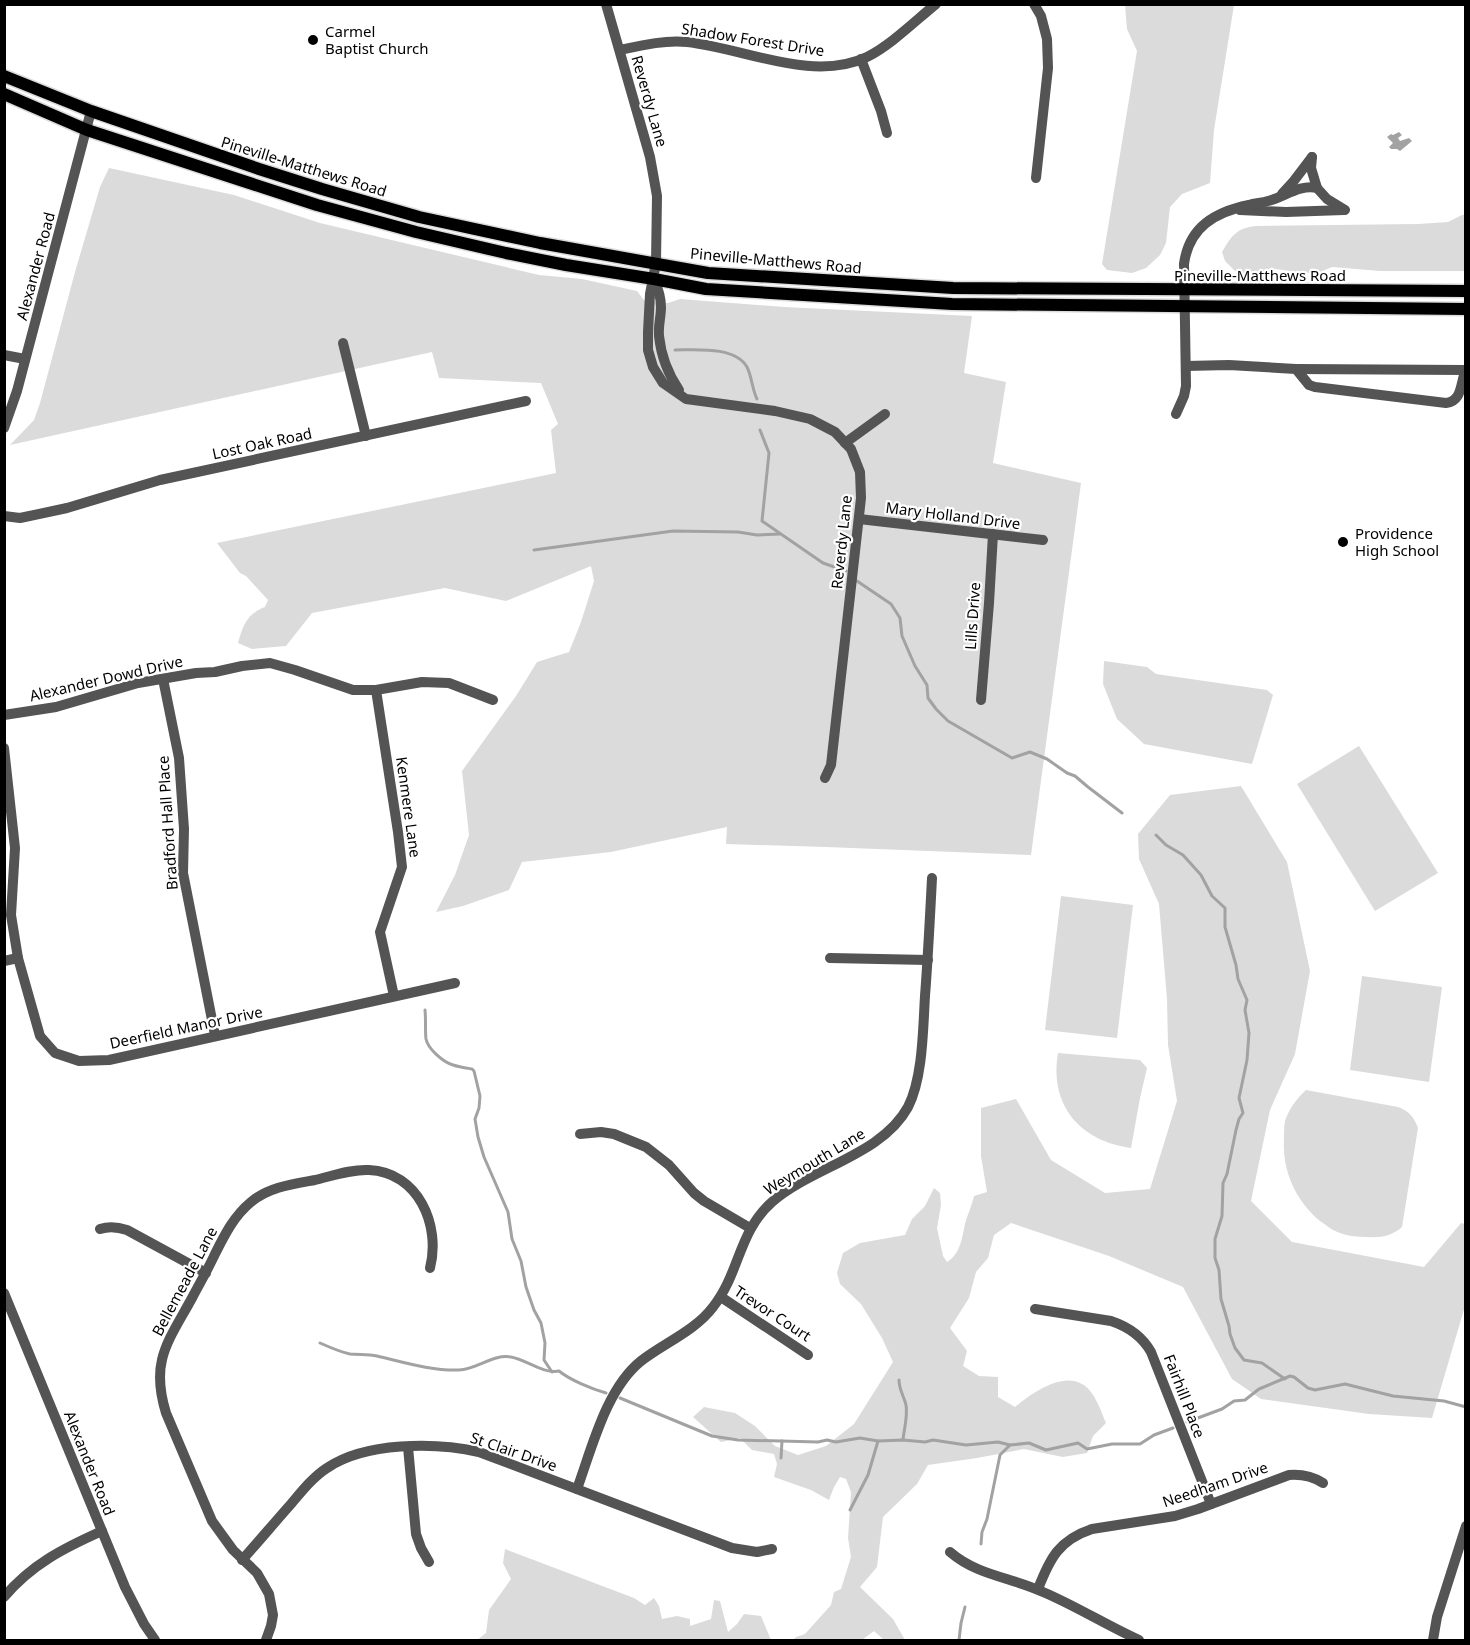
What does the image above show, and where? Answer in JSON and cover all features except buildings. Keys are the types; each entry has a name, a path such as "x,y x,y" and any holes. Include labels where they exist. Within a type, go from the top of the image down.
{"main road":[{"name":"Pineville-Matthews Road","path":"4,76 92,111 259,169 419,217 540,243 708,273 953,288 1466,309"},
{"name":"Pineville-Matthews Road","path":"4,94 87,130 317,205 416,232 566,265 706,289 952,304 1466,291"}],"street":[{"name":"Reverdy Lane","path":"606,4 650,157 657,196 656,263 650,294 648,350 653,367 663,383 686,399 776,411 810,419 835,432 851,449 860,472 859,519 831,765 825,778"},
{"name":"Shadow Forest Drive","path":"620,50 664,41 689,42 782,62 823,67 846,64 881,48 936,4"},
{"path":"1034,4 1041,16 1047,39 1048,68 1036,178"},
{"path":"861,59 887,133"},
{"name":"Alexander Road","path":"4,428 92,111"},
{"path":"1276,198 1293,182 1312,157 1311,168 1318,190 1317,205 1311,212"},
{"path":"1176,414 1186,386 1185,256 1194,235 1216,216 1236,209 1276,198 1306,186 1318,190 1332,203 1345,210 1311,212 1236,209"},
{"path":"343,343 366,436"},
{"path":"4,355 25,359"},
{"path":"1186,366 1465,370 1460,394 1454,402 1446,403 1309,386 1296,369"},
{"name":"Lost Oak Road","path":"4,516 20,518 67,508 160,480 526,401"},
{"path":"845,443 885,414"},
{"name":"Mary Holland Drive","path":"859,519 1043,540"},
{"name":"Lills Drive","path":"981,700 993,534"},
{"name":"Alexander Dowd Drive","path":"4,715 56,706 138,683 270,663 354,690 376,690 422,682 449,683 493,700"},
{"name":"Bradford Hall Place","path":"163,679 178,758 184,829 183,873 215,1035"},
{"name":"Kenmere Lane","path":"376,690 402,867 380,932 394,996"},
{"name":"Deerfield Manor Drive","path":"4,748 15,848 11,915 18,958 40,1036 55,1053 79,1061 110,1060 455,982"},
{"name":"Weymouth Lane","path":"577,1489 605,1412 617,1388 639,1363 700,1321 721,1297 731,1278 750,1228 762,1212 781,1195 876,1141 898,1122 908,1107 914,1093 923,1040 933,878"},
{"path":"4,961 18,958"},
{"path":"830,958 928,960"},
{"path":"580,1134 601,1132 614,1134 646,1147 669,1165 704,1201 750,1228"},
{"name":"Bellemeade Lane","path":"266,1641 273,1615 269,1594 257,1573 224,1539 206,1511 166,1413 159,1382 160,1367 170,1338 234,1218 259,1197 286,1186 368,1170 380,1171 397,1178 408,1185 420,1198 429,1220 433,1241 430,1268"},
{"path":"99,1229 118,1227 128,1230 206,1273"},
{"name":"Alexander Road","path":"4,1293 102,1531 135,1607 155,1641"},
{"name":"Trevor Court","path":"721,1297 808,1355"},
{"name":"Fairhill Place","path":"1035,1309 1111,1321 1139,1336 1151,1353 1211,1504"},
{"path":"408,1446 416,1534 429,1562"},
{"name":"St Clair Drive","path":"242,1560 307,1485 326,1468 356,1453 408,1446 441,1446 479,1452 732,1548 757,1552 772,1549"},
{"name":"Needham Drive","path":"1038,1589 1050,1560 1067,1540 1080,1533 1092,1529 1175,1516 1289,1475 1310,1476 1323,1483"},
{"path":"1433,1641 1437,1617 1465,1529"},
{"path":"4,1598 21,1580 47,1559 102,1531"},
{"path":"950,1552 959,1560 980,1571 1038,1589 1139,1641"}],"shaded area":[{"path":"1125,5 1234,5 1214,130 1210,183 1182,194 1170,207 1166,243 1160,255 1146,268 1132,273 1107,270 1102,264 1137,51 1127,29"},
{"path":"1399,132 1402,135 1398,138 1400,141 1409,138 1412,141 1400,151 1389,147 1393,143 1387,137"},
{"path":"109,168 234,195 320,223 539,275 582,279 637,291 644,300 668,303 680,299 784,307 972,316 964,373 1006,382 993,463 1081,483 1031,855 726,844 727,827 611,852 522,862 509,890 463,906 436,912 455,875 469,835 462,771 516,696 537,662 569,652 594,581 591,566 506,601 445,588 312,613 286,646 252,649 238,643 247,621 254,613 265,607 268,600 246,576 240,573 217,543 556,473 551,430 558,424 541,383 439,378 432,352 10,445 34,420 100,187"},
{"path":"1465,215 1465,271 1380,271 1332,267 1318,273 1276,269 1246,274 1235,271 1225,261 1222,252 1236,233 1249,227 1418,224 1448,222"},
{"path":"1104,661 1147,667 1156,674 1267,690 1273,695 1252,764 1144,744 1117,719 1103,684"},
{"path":"1359,746 1438,873 1375,911 1297,784"},
{"path":"1241,786 1287,862 1310,971 1295,1054 1270,1110 1251,1201 1292,1242 1424,1267 1461,1223 1465,1224 1465,1306 1432,1418 1369,1414 1261,1399 1232,1379 1183,1287 1109,1256 1011,1223 994,1235 988,1258 976,1272 969,1298 950,1328 967,1351 963,1366 979,1376 998,1377 998,1397 1015,1407 1047,1386 1065,1381 1082,1384 1094,1396 1106,1423 1093,1436 1087,1453 1063,1457 1024,1449 928,1465 917,1484 883,1517 877,1567 860,1587 893,1619 905,1640 884,1640 874,1631 862,1640 793,1640 805,1634 831,1605 834,1592 841,1589 851,1557 848,1538 851,1492 846,1479 840,1477 829,1500 811,1490 774,1477 777,1464 774,1454 752,1450 740,1438 721,1442 693,1417 704,1407 735,1413 755,1426 775,1446 798,1455 826,1446 854,1424 893,1362 882,1338 861,1304 840,1284 837,1273 843,1253 860,1243 905,1235 912,1219 925,1206 934,1188 940,1193 941,1205 937,1228 943,1256 947,1262 956,1254 974,1196 987,1192 981,1156 981,1108 1016,1099 1051,1160 1105,1193 1150,1189 1177,1101 1168,1045 1167,999 1159,904 1139,859 1138,834 1170,795"},
{"path":"1061,896 1133,905 1117,1038 1045,1030"},
{"path":"1362,976 1442,987 1429,1082 1350,1070"},
{"path":"1058,1053 1140,1060 1147,1068 1131,1148 1097,1138 1083,1129 1072,1117 1058,1089 1056,1072"},
{"path":"1306,1090 1398,1107 1413,1118 1418,1128 1402,1227 1398,1230 1386,1236 1377,1237 1357,1237 1340,1233 1311,1213 1298,1195 1285,1162 1284,1125 1296,1100"},
{"path":"505,1549 634,1598 645,1605 654,1598 659,1606 662,1619 677,1616 690,1619 690,1626 711,1619 714,1600 720,1601 728,1632 744,1614 761,1616 771,1640 477,1640 486,1633 489,1610 511,1579 503,1563"}],"waterway":[{"path":"675,350 704,350 734,355 747,367 757,399"},
{"path":"760,430 769,453 762,521 823,563 846,571"},
{"path":"534,550 673,531 780,534"},
{"path":"857,581 891,604 900,618 902,636 915,666 927,685 928,698 948,721 1012,758 1030,752 1047,759 1075,776 1122,813"},
{"path":"1156,835 1166,845 1183,855 1201,875 1212,896 1225,908 1225,927 1238,979 1247,1000 1245,1010 1249,1033 1247,1060 1239,1098 1243,1113 1239,1119 1223,1183 1222,1216 1215,1239 1215,1258 1219,1270 1221,1299 1235,1348 1244,1360 1262,1363 1285,1379"},
{"path":"425,1010 426,1039 433,1051 449,1063 474,1071 480,1096 475,1119 478,1137 484,1157 508,1212 512,1239 521,1261 526,1287 541,1323 545,1343 544,1360 552,1372"},
{"path":"320,1343 350,1354 374,1355 418,1366 449,1370 466,1369 498,1358 511,1357 541,1369 559,1371 581,1384 606,1393"},
{"path":"1187,1422 1222,1409 1234,1401 1245,1400 1259,1389 1290,1376 1315,1390 1345,1384 1393,1396 1444,1401 1466,1407"},
{"path":"899,1380 906,1409 903,1440"},
{"path":"620,1398 712,1436 738,1440 818,1442 827,1440 836,1442 860,1438 878,1441 925,1442 933,1440 966,1445 998,1442 1010,1445 1029,1443 1046,1450 1078,1443 1087,1449 1112,1444 1140,1444 1154,1435 1173,1428"},
{"path":"781,1458 782,1441"},
{"path":"850,1510 868,1475 878,1441"},
{"path":"981,1544 1000,1455 1010,1445"},
{"path":"959,1640 965,1607"}],"place":[{"name":"Carmel Baptist Church","path":"313,40"},
{"name":"Providence High School","path":"1343,542"}]}
